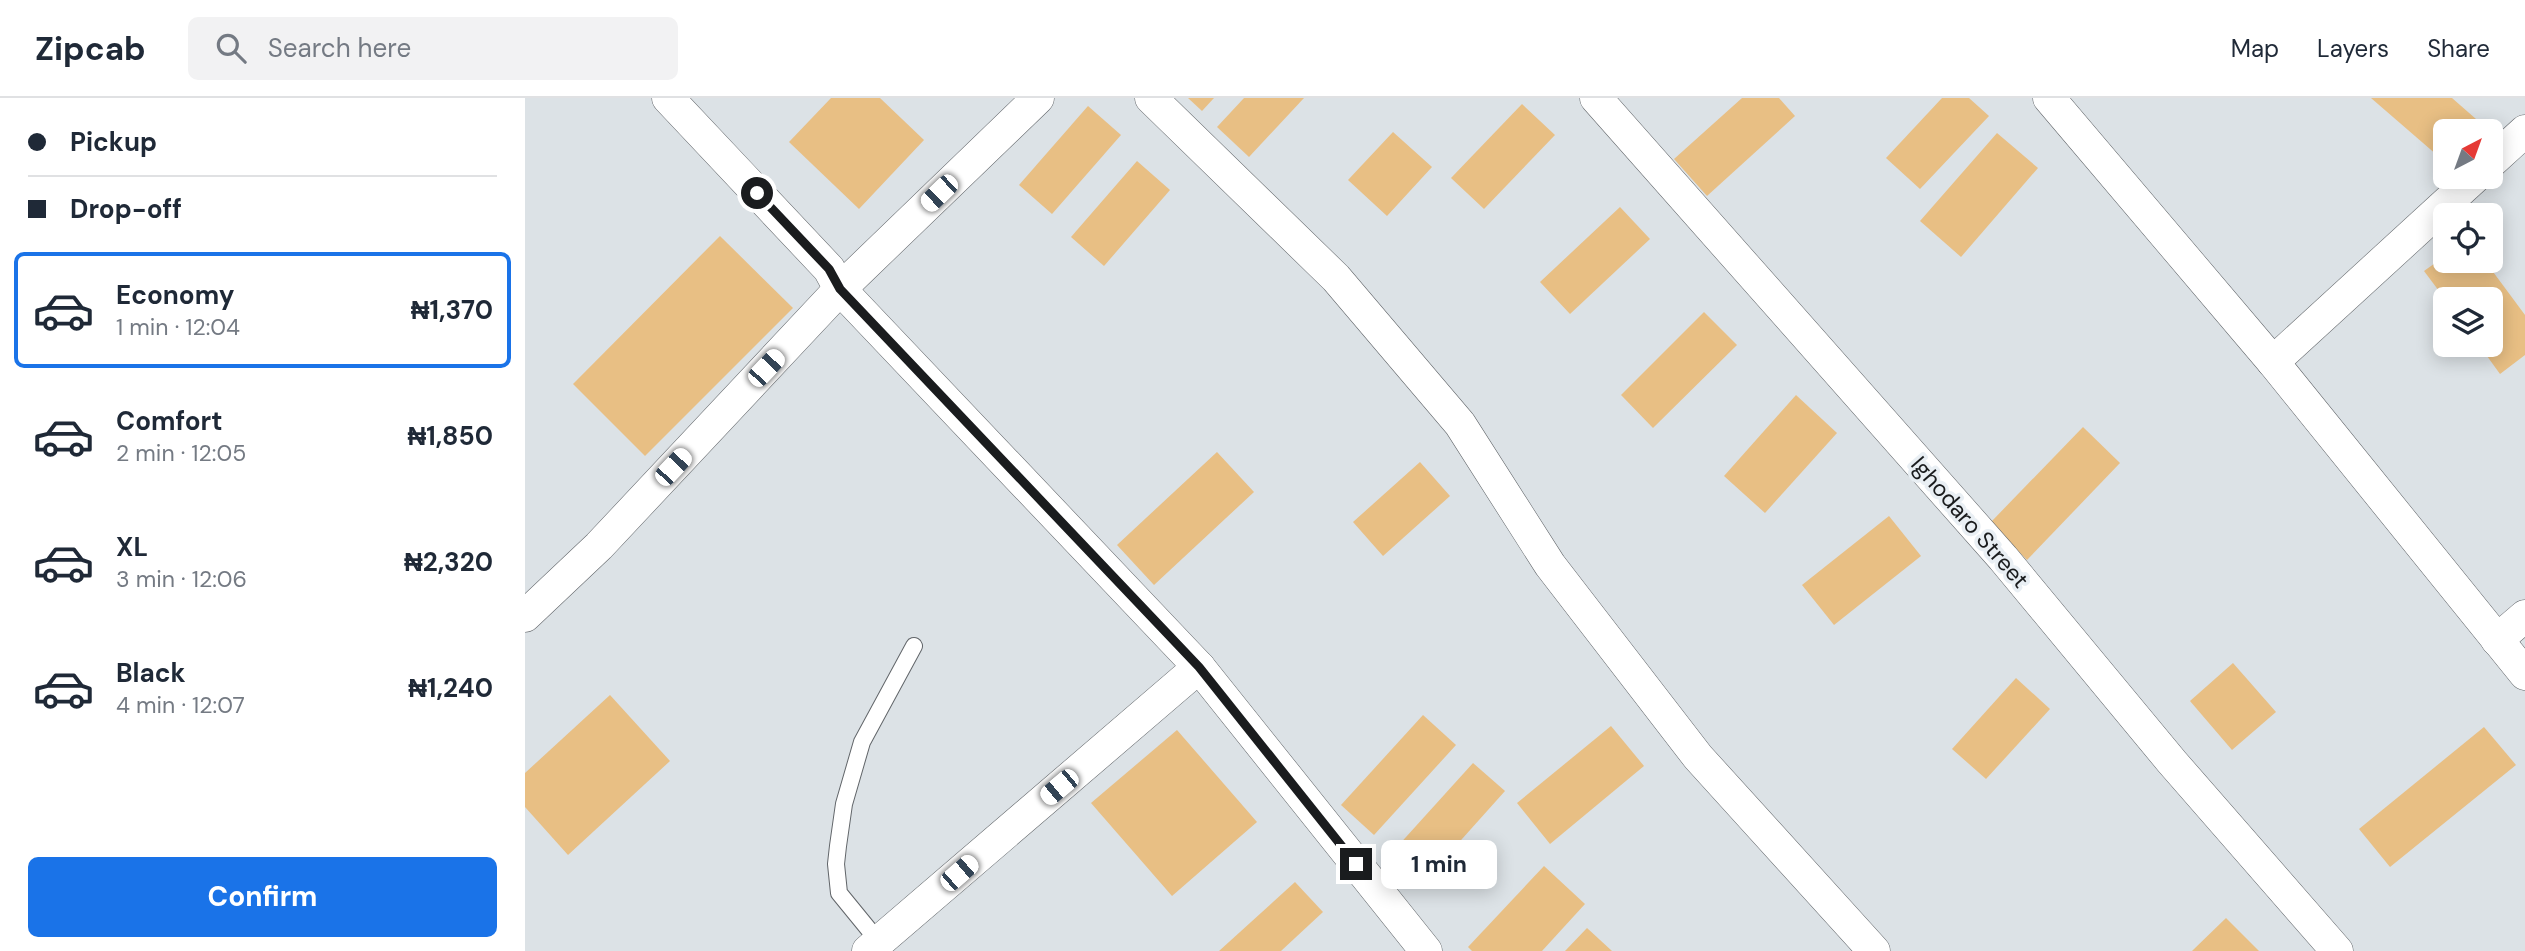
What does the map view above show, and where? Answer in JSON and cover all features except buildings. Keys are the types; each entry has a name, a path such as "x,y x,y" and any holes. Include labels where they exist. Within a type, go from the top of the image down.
{"street":[{"path":"668,98 829,269 840,289 1199,667 1426,951"},
{"path":"525,616 599,546 840,289 1038,98"},
{"path":"1151,98 1336,278 1451,414 1550,565 1698,757 1874,951"},
{"name":"Ighodaro Street","path":"1596,98 2003,558 2172,762 2337,951"},
{"path":"2049,98 2273,362 2525,674"},
{"path":"2503,151 2525,131"},
{"path":"2273,362 2462,189"},
{"path":"2497,640 2525,616"},
{"path":"873,948 1199,667"}],"lane":[{"path":"873,948 839,893 836,864 838,846 844,804 862,742 915,646"}],"route":[{"path":"757,193 829,269 840,289 1199,667 1356,864"}]}
